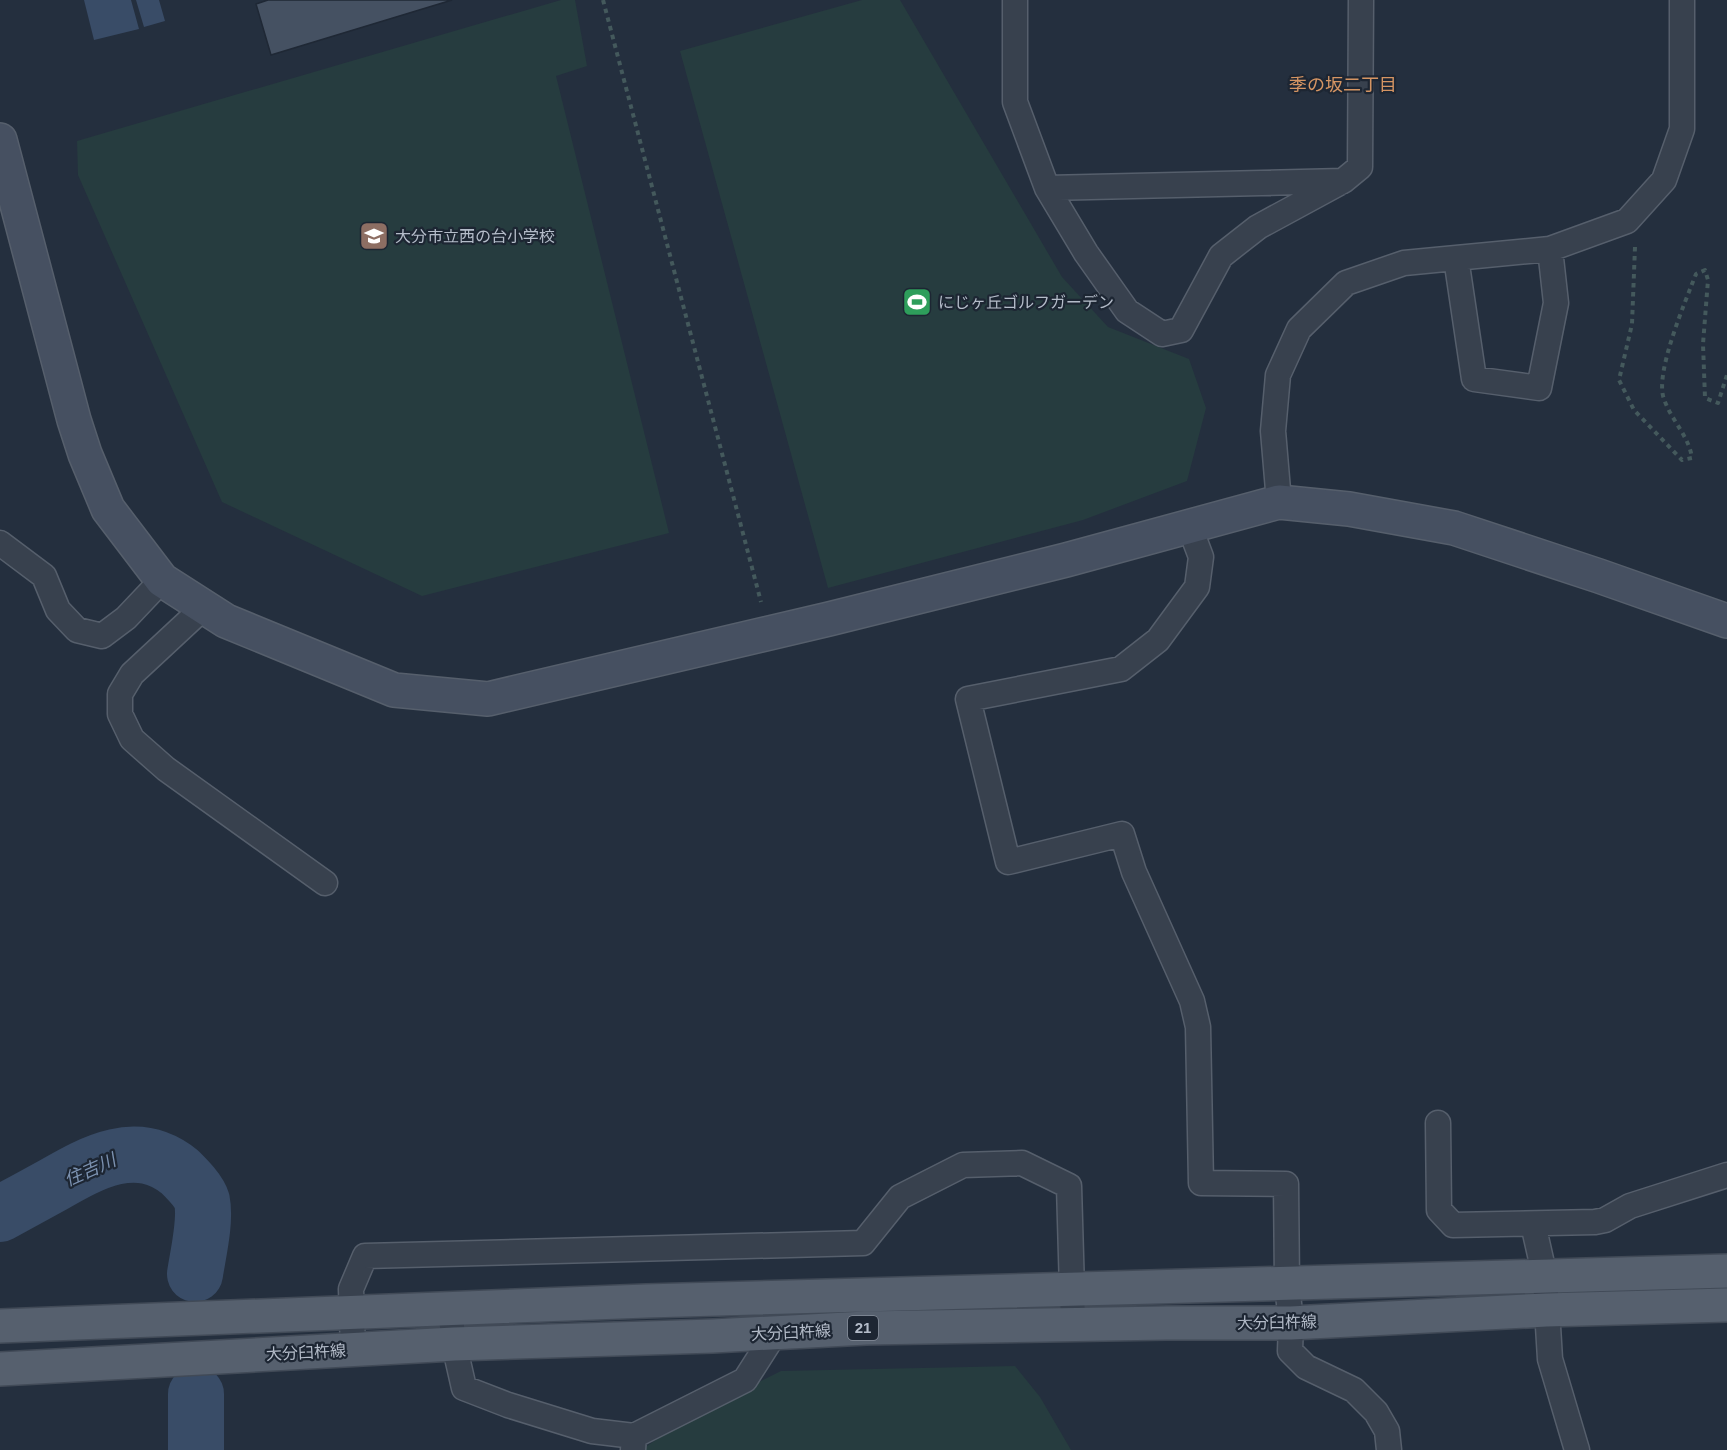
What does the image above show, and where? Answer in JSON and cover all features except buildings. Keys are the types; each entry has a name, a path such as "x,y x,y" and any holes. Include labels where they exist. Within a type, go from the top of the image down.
{"main road":[{"name":"大分臼杵線","path":"0,1326 658,1301 1727,1271"},
{"name":"大分臼杵線","path":"0,1370 454,1344 866,1328 1291,1323 1546,1310 1727,1305"}],"street":[{"path":"1015,0 1015,102 1047,188 1086,253 1127,311 1162,334 1181,330 1221,256 1258,227 1343,181 1360,167 1361,0"},
{"path":"1279,502 1273,431 1278,375 1299,329 1346,283 1404,263 1550,249 1627,221 1664,180 1682,129 1682,0"},
{"path":"0,140 85,454 108,509 162,580 203,608 246,630 394,690 488,699 829,619 1066,560 1279,502 1348,509 1455,528 1727,621"},
{"path":"1047,188 1343,181"},
{"path":"1456,258 1474,379 1539,388 1556,303 1550,249"},
{"path":"1189,525 1201,557 1197,588 1158,640 1121,669 968,699 1008,862 1122,834 1134,872 1192,1001 1198,1027 1201,1183 1286,1184 1290,1351 1306,1367 1354,1390 1376,1412 1387,1431 1389,1450"},
{"path":"0,543 44,576 58,610 78,630 102,636 126,618 162,580"},
{"path":"203,608 132,674 120,694 120,714 132,739 166,769 325,882"},
{"path":"1438,1123 1440,1210 1453,1225 1605,1220 1630,1206 1727,1175"},
{"path":"353,1350 351,1289 365,1256 862,1243 900,1197 963,1165 1022,1163 1069,1186 1073,1324"},
{"path":"1533,1224 1545,1276 1550,1359 1577,1450"},
{"path":"450,1309 454,1344 464,1388 508,1405 634,1443 745,1380 775,1333"}],"path":[{"path":"603,0 769,632"},
{"path":"1627,221 1635,246 1632,324 1619,380 1634,410 1682,460 1692,458 1690,447 1663,398 1662,383 1673,331 1696,274 1706,270 1708,280 1703,344 1706,398 1718,403 1727,375"}],"green space":[{"name":"大分市立西の台小学校","path":"561,0 575,0 587,66 556,76 669,533 422,596 222,502 78,175 77,141"},
{"name":"にじヶ丘ゴルフガーデン","path":"862,0 900,0 1062,277 1108,327 1189,359 1206,408 1187,481 1083,520 828,588 680,51"},
{"path":"1015,1366 1040,1397 1071,1450 644,1450 691,1416 781,1371"}],"water":[{"path":"84,0 131,0 139,29 94,40"},
{"path":"136,0 159,0 165,21 144,27"}],"waterway":[{"name":"住吉川","path":"0,1214 68,1176 99,1162 131,1155 148,1156 180,1172 202,1201 202,1228 195,1274"},
{"name":"住吉川","path":"196,1394 196,1450"}],"place":[{"name":"大分市立西の台小学校","path":"374,236"},
{"name":"にじヶ丘ゴルフガーデン","path":"917,302"}],"district":[{"name":"季の坂二丁目","path":"1343,85"}]}
